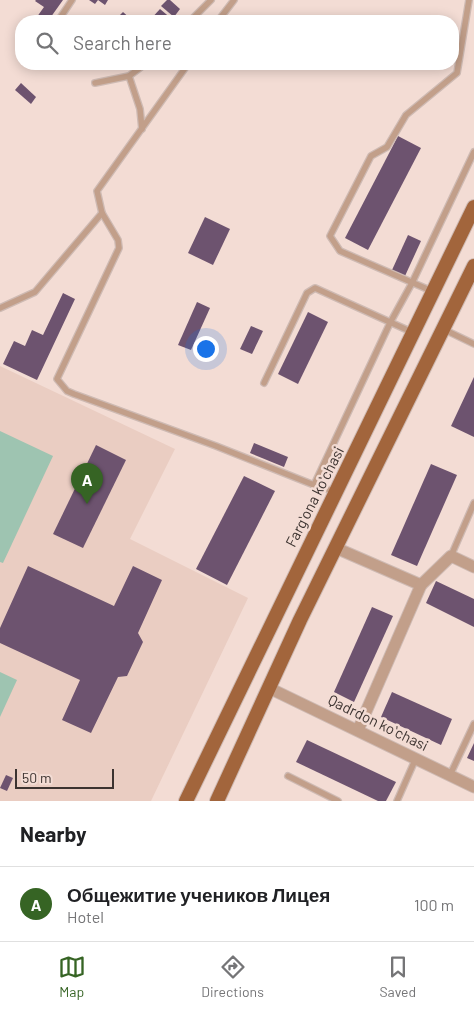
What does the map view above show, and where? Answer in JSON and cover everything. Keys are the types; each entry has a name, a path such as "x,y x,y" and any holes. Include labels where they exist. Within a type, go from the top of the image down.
{"main road":[{"name":"Fargʻona koʻchasi","path":"186,801 474,207"},
{"path":"217,801 300,620 474,266"}],"street":[{"path":"336,548 421,585"},
{"path":"358,730 421,585 451,556 474,566"},
{"name":"Qadrdon koʻchasi","path":"269,688 474,786"}],"lane":[{"path":"62,15 72,0"},
{"path":"196,15 211,0"},
{"path":"223,15 234,0"},
{"path":"459,56 469,0"},
{"path":"95,83 129,76 137,70"},
{"path":"184,70 97,191 102,213 118,240 119,248 57,379 67,391 74,394 336,492"},
{"path":"434,292 340,251 330,236 371,156 387,147 406,115 456,73 457,70"},
{"path":"129,76 140,109 142,129"},
{"path":"314,485 390,323 412,283 474,152"},
{"path":"0,308 35,292 102,213"},
{"path":"264,383 307,292 315,288 414,333"},
{"path":"443,329 474,344"},
{"path":"451,556 474,504"},
{"path":"450,775 474,724"},
{"path":"397,801 416,758"},
{"path":"288,776 338,801"}],"shaded area":[{"path":"0,366 175,449 130,539 248,598 151,801 0,801"}],"green space":[{"path":"0,431 53,456 3,563 0,562"},
{"path":"0,672 17,680 0,717"}],"building":[{"path":"63,0 52,15 38,15 44,7 35,1"},
{"path":"89,0 98,0 95,4"},
{"path":"98,0 108,0 105,5"},
{"path":"167,0 170,0 180,9 176,15 172,15 161,6"},
{"path":"160,9 167,15 154,15"},
{"path":"21,83 36,97 31,104 15,90"},
{"path":"398,136 421,148 368,250 345,238"},
{"path":"205,217 230,229 213,265 188,253"},
{"path":"408,235 421,241 405,276 392,270"},
{"path":"63,293 75,299 37,380 3,364 14,341 25,346 32,330 43,335"},
{"path":"197,302 210,308 191,350 178,345"},
{"path":"308,312 328,322 298,384 278,374"},
{"path":"251,326 263,331 252,354 240,349"},
{"path":"474,377 474,437 451,426"},
{"path":"254,443 288,457 284,467 250,453"},
{"path":"96,445 126,460 83,548 53,534"},
{"path":"431,464 457,475 417,566 391,555"},
{"path":"244,476 275,491 227,585 196,569"},
{"path":"28,566 114,606 133,566 162,580 138,633 143,642 127,676 118,677 91,733 62,720 80,680 0,643 0,628"},
{"path":"436,581 474,599 474,627 426,603"},
{"path":"372,607 393,616 354,702 334,692"},
{"path":"392,692 452,719 441,745 381,717"},
{"path":"307,740 396,782 386,801 378,801 296,762"},
{"path":"474,743 474,761 467,758"},
{"path":"6,775 13,778 7,791 0,788"}],"place":[{"name":"Общежитие учеников Лицея","path":"87,504"}]}
